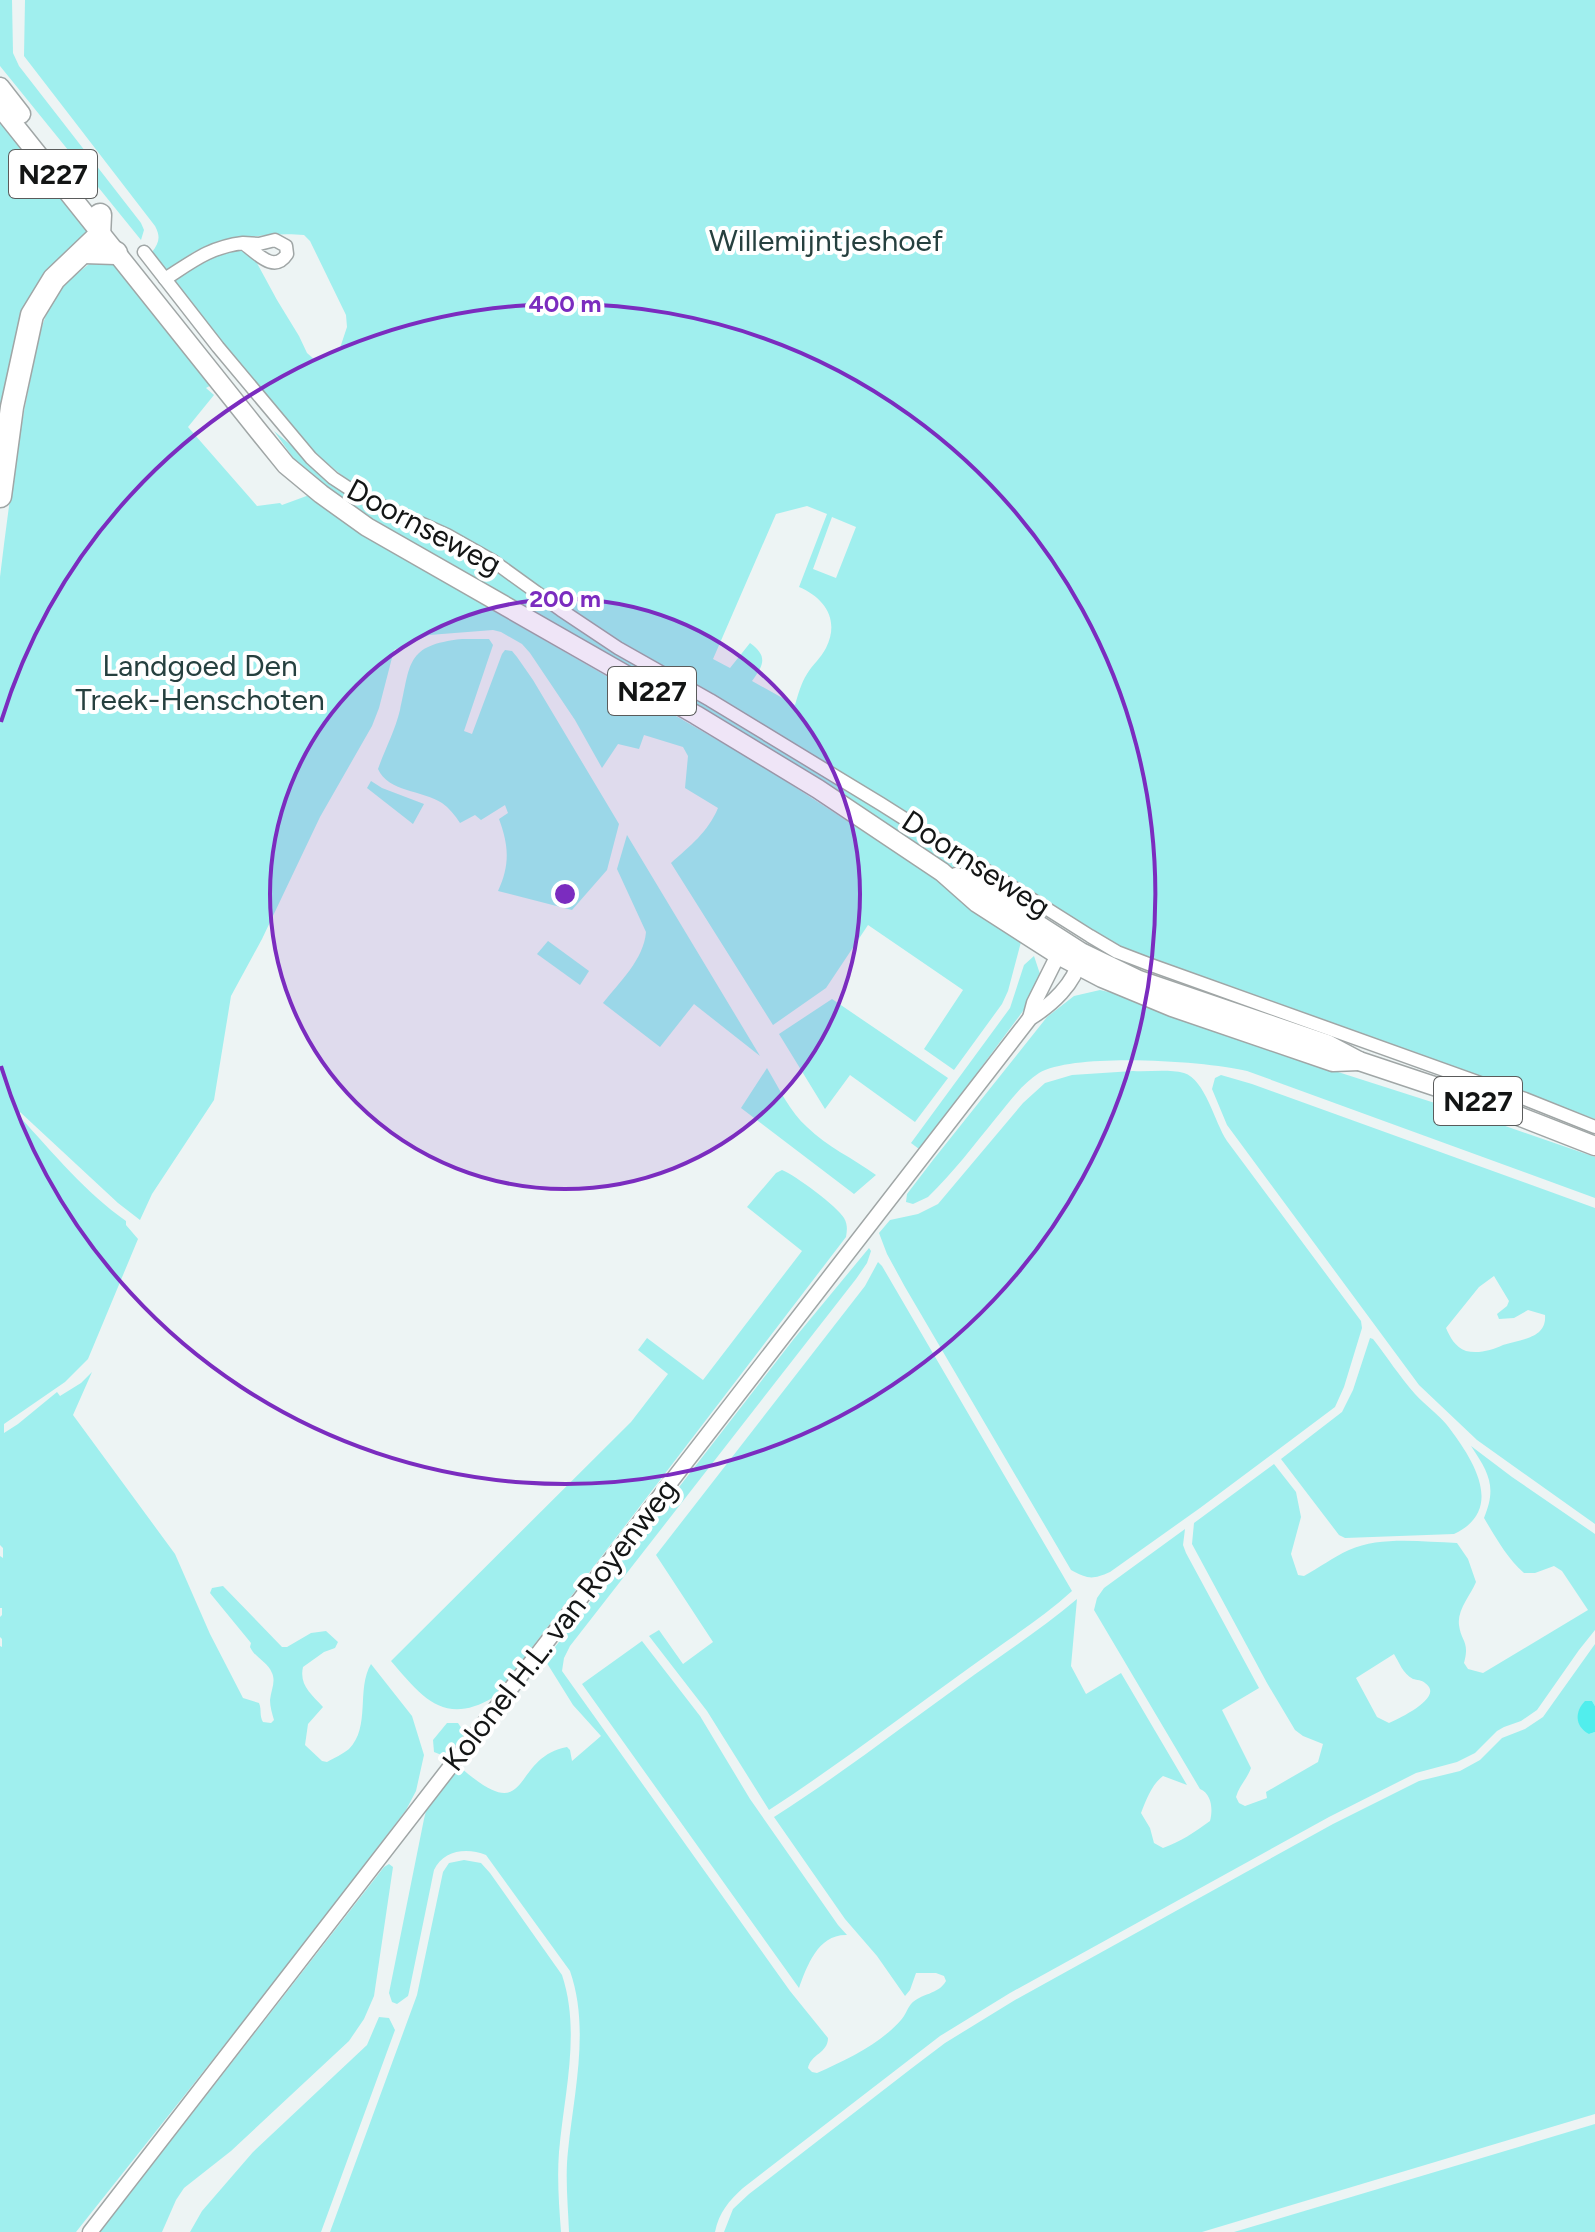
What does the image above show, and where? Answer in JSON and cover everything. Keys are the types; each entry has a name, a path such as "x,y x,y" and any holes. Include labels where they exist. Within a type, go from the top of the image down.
{"highway":[{"path":"0,496 18,373 32,315 54,279 84,252 100,224"},
{"path":"84,252 116,253"}],"main road":[{"name":"Doornseweg","path":"3,100 100,224 264,423 328,491 415,556"},
{"name":"Doornseweg","path":"100,224 116,253 286,465 321,494 415,556 696,715 818,789 942,872 977,903 1058,955 1083,951"},
{"name":"Doornseweg","path":"942,872 973,883 1083,951 1139,980 1327,1044 1359,1061 1485,1103 1595,1146"}],"street":[{"path":"165,279 207,252 243,243"},
{"name":"Doornseweg","path":"144,252 218,347 302,447 333,478 362,497 447,535 493,561 618,648 868,796 1083,951 1117,952 1595,1127"},
{"name":"Kolonel H.L. van Royenweg","path":"90,2232 1030,1018 1045,1009 1064,990 1083,951"},
{"name":"Kolonel H.L. van Royenweg","path":"1030,1018 1034,1003 1058,955"}],"green space":[{"path":"0,0 12,0 13,53 19,66 141,223 144,230 141,240 0,66"},
{"name":"Willemijntjeshoef","path":"25,0 1595,0 1595,1119 1129,952 595,630 548,595 361,491 305,445 238,369 172,278 203,260 236,248 253,256 307,353 315,360 340,348 347,327 346,315 310,241 304,235 292,234 236,239 198,250 167,271 152,252 158,240 155,226 24,56","holes":["807,506 827,514 799,587 823,604 828,611 831,628 826,648 805,678 795,705 752,681 762,657 750,643 730,668 713,659 776,514","832,517 856,527 836,578 813,569"]},
{"path":"0,114 96,235 46,283 0,455"},
{"name":"Landgoed Den Treek-Henschoten","path":"108,250 213,384 206,388 214,395 188,427 257,506 282,505 312,494 402,558 775,774 973,903 1021,942 1002,1004 954,1070 924,1049 963,990 868,925 826,988 773,1025 671,863 704,831 718,808 685,788 688,756 683,747 644,735 639,749 618,744 602,768 575,720 522,644 493,630 429,635 394,650 372,726 320,817 231,996 214,1100 152,1194 140,1220 20,1112 20,1117 57,1158 97,1198 126,1221 138,1239 88,1359 65,1382 4,1424 4,1433 57,1392 60,1396 92,1372 73,1415 175,1554 210,1634 243,1698 259,1703 263,1722 271,1723 274,1720 270,1703 272,1673 210,1593 212,1588 223,1586 282,1647 311,1633 326,1631 338,1642 335,1648 303,1667 302,1673 304,1684 323,1707 308,1724 305,1745 322,1761 327,1762 344,1753 356,1740 362,1719 364,1685 371,1664 412,1716 424,1755 416,1791 406,1810 299,1951 76,2232 0,2232 0,1556 3,1558 3,1548 0,1545 0,577 21,426 43,323 62,288"},
{"path":"274,431 353,497 462,550 630,659 1046,913 1046,917 1042,922 421,554 340,499 294,459"},
{"path":"462,639 489,639 493,645 464,731 472,734 502,654 505,650 512,651 533,680 619,824 607,870 572,910 498,891 506,864 505,838 499,819 508,813 505,805 481,820 475,815 460,823 442,803 389,782 378,769 398,718 409,669 414,660 430,646"},
{"path":"371,781 424,804 413,824 367,788"},
{"path":"627,835 760,1056 694,1004 660,1047 603,1003 636,961 646,932 617,869"},
{"path":"548,941 589,971 580,985 537,954"},
{"path":"1034,956 1040,974 1029,1003 919,1149 911,1143 1010,1008 1024,965"},
{"path":"1100,990 1260,1047 1595,1157 1595,1198 1247,1071 1141,1060 1081,1062 1039,1073 1016,1094 928,1197 913,1204 906,1202 907,1194 1047,1017 1074,996"},
{"path":"832,999 948,1078 915,1122 850,1075 825,1109 779,1034"},
{"path":"767,1068 790,1107 807,1127 876,1175 854,1194 741,1108"},
{"path":"1133,1071 1184,1073 1198,1084 1227,1141 1361,1321 1362,1328 1335,1407 1110,1572 1090,1577 1071,1570 905,1287 879,1233 890,1220 918,1214 938,1204 1023,1103 1045,1083 1072,1075"},
{"path":"1221,1075 1252,1084 1595,1208 1595,1524 1477,1440 1419,1385 1227,1125 1212,1089 1215,1078","holes":["1494,1276 1509,1301 1497,1314 1499,1319 1514,1318 1528,1310 1545,1315 1542,1329 1531,1337 1481,1352 1466,1351 1451,1338 1446,1328 1479,1287"]},
{"path":"782,1170 816,1192 840,1213 846,1223 846,1237 494,1697 461,1709 435,1704 413,1686 391,1661 631,1422 668,1374 638,1350 647,1338 703,1380 802,1251 747,1207"},
{"path":"869,1248 867,1263 856,1279 570,1646 562,1671 790,1991 828,2038 825,2047 810,2063 808,2068 812,2072 828,2068 872,2044 901,2020 915,2000 939,1989 946,1981 944,1976 936,1973 916,1973 905,1996 877,1956 845,1919 774,1817 1077,1599 1071,1666 1086,1694 1121,1673 1187,1785 1163,1776 1150,1793 1141,1813 1154,1843 1163,1848 1169,1846 1210,1821 1209,1798 1200,1789 1094,1610 1104,1588 1185,1529 1183,1545 1186,1553 1259,1688 1222,1710 1251,1768 1237,1793 1239,1803 1245,1806 1267,1798 1266,1792 1318,1762 1323,1744 1295,1730 1192,1544 1194,1523 1274,1464 1296,1492 1301,1517 1291,1554 1298,1575 1304,1576 1349,1550 1374,1543 1457,1543 1468,1559 1476,1582 1459,1619 1466,1646 1464,1663 1468,1669 1483,1673 1588,1610 1562,1571 1554,1566 1535,1573 1524,1573 1507,1554 1484,1518 1490,1497 1489,1480 1471,1446 1595,1534 1595,1630 1537,1710 1497,1731 1475,1753 1457,1762 1416,1773 1329,1817 1010,1993 940,2036 743,2188 725,2207 715,2232 569,2232 567,2161 580,2037 576,1993 570,1971 486,1855 471,1851 456,1852 438,1863 408,1996 397,2004 392,2002 389,1993 426,1811 460,1767 483,1785 499,1792 511,1792 549,1754 567,1747 572,1761 601,1736 573,1705 545,1660 793,1340","holes":["1394,1654 1410,1677 1425,1683 1430,1695 1418,1707 1389,1723 1377,1717 1356,1678"]},
{"path":"878,1262 1072,1591 1022,1631 769,1810 707,1711 649,1636 659,1630 683,1664 713,1642 656,1555 865,1286"},
{"path":"1370,1338 1415,1394 1446,1424 1475,1470 1480,1484 1478,1512 1469,1524 1454,1534 1345,1538 1339,1535 1281,1459 1342,1412 1353,1390"},
{"path":"642,1641 700,1716 750,1799 847,1935 837,1936 821,1946 810,1961 799,1988 582,1684"},
{"path":"1595,1644 1595,1706 1592,1701 1589,1734 1595,1732 1595,2114 1202,2232 724,2232 733,2209 749,2194 945,2043 1015,2000 1333,1824 1419,1781 1460,1771 1480,1760 1502,1738 1525,1729 1543,1717"},
{"path":"447,1723 458,1723 465,1737 451,1755 444,1756 434,1752 433,1740"},
{"path":"464,1860 481,1863 490,1873 562,1975 568,1997 570,2063 558,2162 561,2232 330,2232 417,1995 443,1872 449,1863"},
{"path":"389,1864 393,1867 374,1996 364,2019 349,2041 231,2151 184,2188 162,2232 100,2232 384,1867"},
{"path":"379,2017 389,2018 395,2030 321,2232 190,2232 202,2211 253,2152 367,2045"},
{"path":"1595,2124 1595,2232 1234,2232"}],"shaded area":[{"path":"1585,1701 1592,1701 1595,1706 1595,1732 1589,1734 1581,1727 1578,1718 1579,1709"}]}
